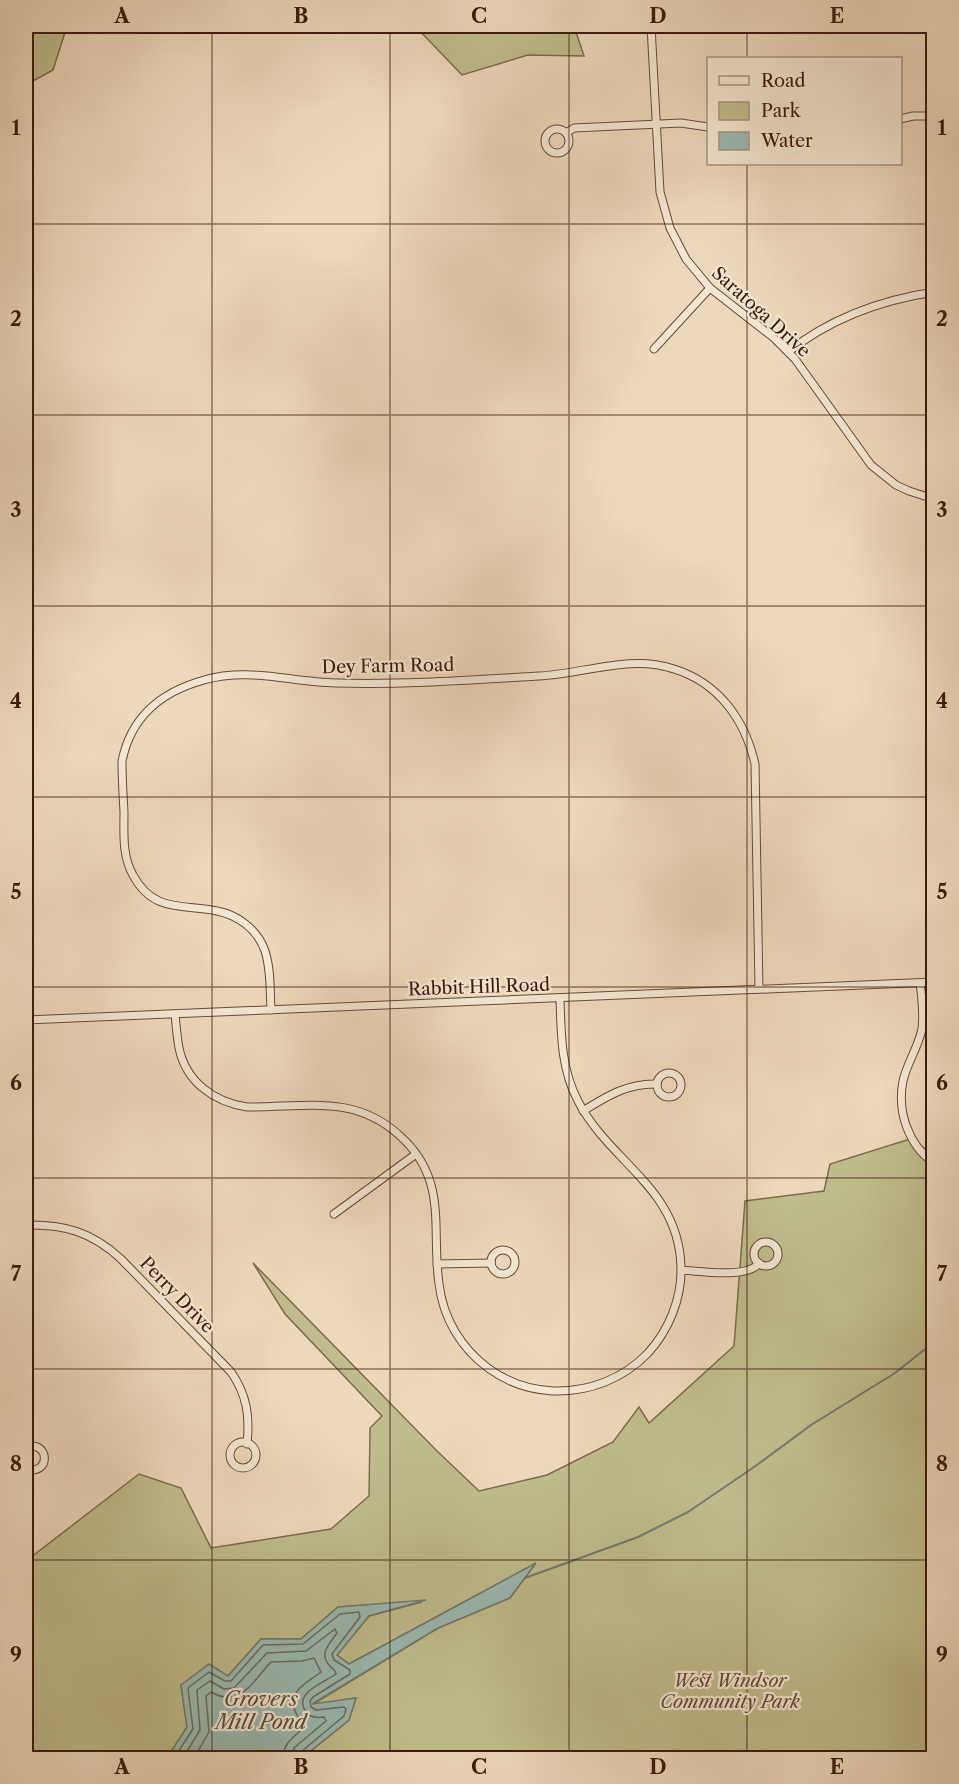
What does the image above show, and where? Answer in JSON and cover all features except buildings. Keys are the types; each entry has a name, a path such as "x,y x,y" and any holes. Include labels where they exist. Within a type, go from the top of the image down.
{"street":[{"name":"Saratoga Drive","path":"651,26 658,177 664,210 677,245 692,268 710,288 774,338 788,352 807,374 871,465 896,485 933,498"},
{"path":"902,119 933,116"},
{"path":"566,133 574,128 655,124 681,123 707,127"},
{"path":"654,349 710,288"},
{"path":"788,352 821,329 858,311 900,298 933,292"},
{"name":"Dey Farm Road","path":"271,1010 268,964 262,943 255,933 239,919 228,914 216,910 175,906 155,899 132,875 125,853 122,768 125,746 130,734 145,712 170,694 188,685 220,676 254,674 318,682 360,684 550,676 628,663 642,663 672,668 700,681 723,699 737,717 747,736 755,764 759,989"},
{"name":"Rabbit Hill Road","path":"26,1020 933,982"},
{"path":"920,983 922,1027 919,1041 903,1081 902,1106 904,1118 914,1142 933,1163"},
{"path":"175,1014 183,1060 195,1080 212,1095 235,1105 247,1107 320,1104 351,1108 367,1114 401,1136 416,1154 434,1192 438,1283 446,1312 461,1341 471,1353 494,1372 507,1379 527,1387 549,1391 579,1390 595,1386 623,1373 646,1355 671,1318 680,1287 681,1270 678,1240 663,1204 597,1131 583,1111 569,1081 562,1048 560,998"},
{"path":"583,1111 625,1087 657,1084"},
{"path":"334,1214 416,1154"},
{"name":"Perry Drive","path":"26,1225 45,1225 74,1230 101,1243 121,1259 235,1378 247,1405 249,1416 247,1443"},
{"path":"437,1264 491,1263"},
{"path":"681,1270 746,1272 756,1268 759,1263"},
{"path":"26,1446 40,1448 44,1459 38,1470 26,1469"}],"green space":[{"path":"26,26 67,26 53,70 26,85"},
{"path":"415,26 574,26 584,56 528,55 462,75"},
{"name":"West Windsor Community Park","path":"913,1138 933,1156 933,1758 302,1758 349,1720 356,1698 310,1706 438,1628 510,1598 535,1564 349,1664 337,1655 369,1616 422,1602 338,1607 301,1639 261,1639 228,1676 181,1685 187,1727 167,1758 26,1758 26,1561 139,1474 181,1488 211,1548 331,1529 369,1496 370,1428 382,1416 285,1314 253,1263 479,1491 547,1475 613,1442 639,1407 649,1423 734,1346 745,1201 824,1191 830,1164"}],"water":[{"name":"Grovers Mill Pond","path":"536,1563 510,1598 438,1628 312,1704 356,1698 349,1720 302,1758 167,1758 187,1727 181,1685 209,1664 228,1676 261,1639 301,1639 338,1607 426,1600 369,1616 337,1655 349,1664"}],"waterway":[{"path":"525,1578 638,1537 688,1512 811,1425 895,1373 934,1342"}]}
